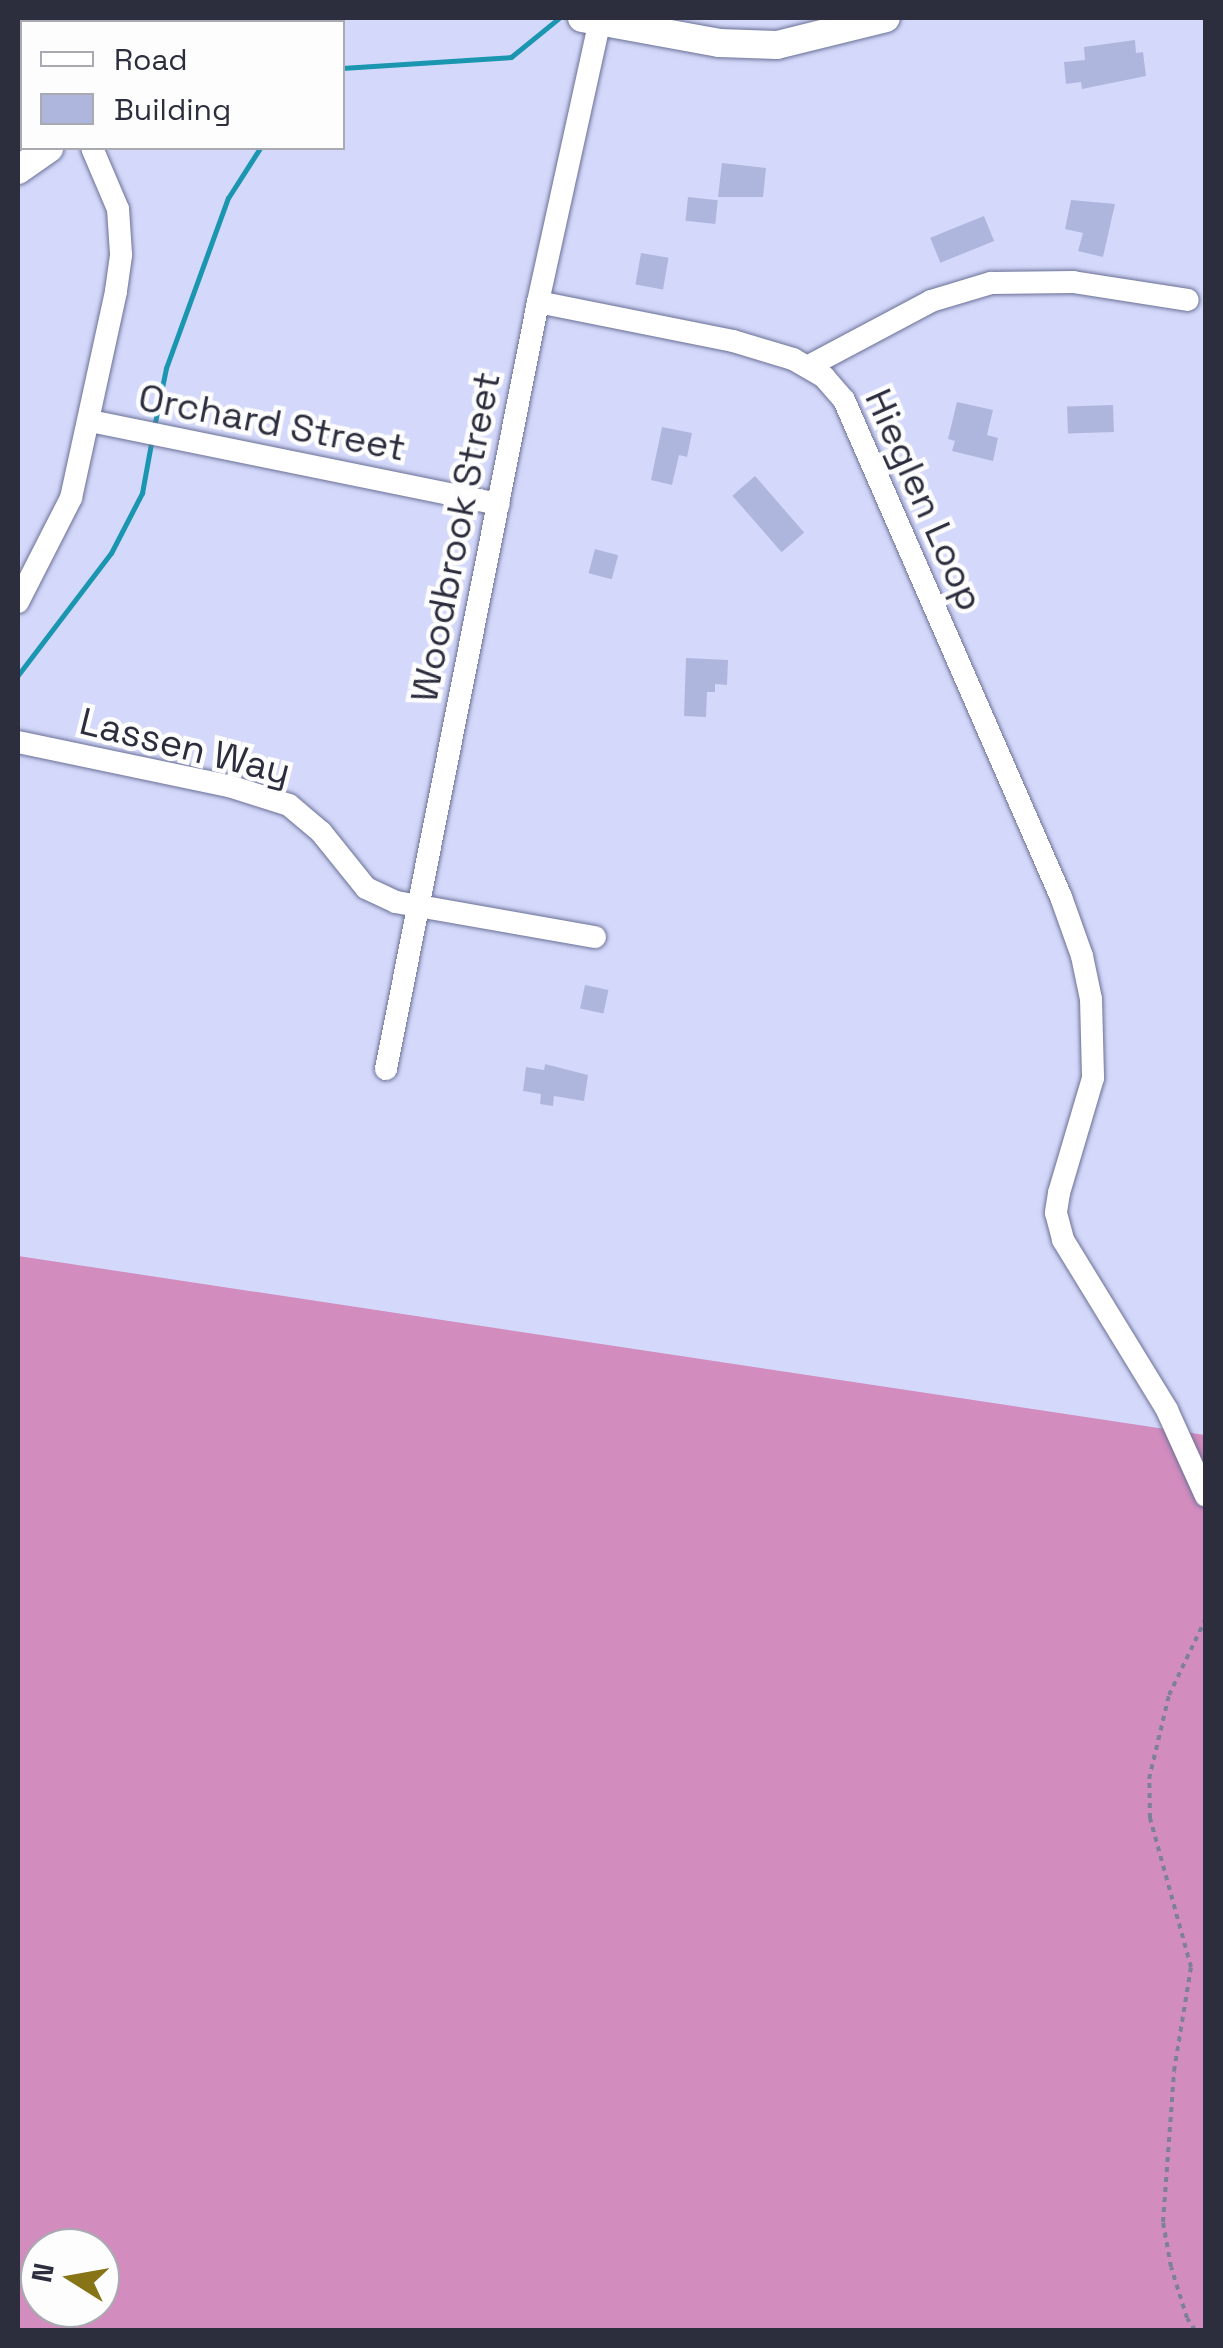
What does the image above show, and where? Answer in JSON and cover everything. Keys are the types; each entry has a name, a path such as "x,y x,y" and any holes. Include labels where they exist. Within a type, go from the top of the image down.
{"main road":[{"path":"591,19 719,43 778,45 886,18"},
{"path":"18,170 45,150"}],"street":[{"name":"Woodbrook Street","path":"386,1069 591,19"},
{"path":"18,602 71,498 90,422 122,242 118,209 93,150"},
{"path":"810,366 931,301 991,284 1073,282 1188,300"},
{"name":"Hieglen Loop","path":"538,302 733,341 810,366 835,388 855,422 1050,872 1082,956 1095,1046 1088,1109 1056,1213 1063,1240 1167,1410 1206,1496"},
{"name":"Orchard Street","path":"90,422 499,504"},
{"name":"Lassen Way","path":"18,742 230,786 289,805 321,832 366,888 416,907 595,937"}],"path":[{"path":"1195,2330 1176,2284 1163,2222 1174,2071 1191,1967 1150,1818 1149,1780 1169,1695 1206,1618"}],"shaded area":[{"path":"18,1256 1205,1435 1205,2330 18,2330"}],"building":[{"path":"1135,40 1136,53 1143,52 1146,76 1082,89 1081,82 1066,84 1064,62 1085,60 1084,47"},
{"path":"722,163 766,168 763,197 718,197"},
{"path":"688,197 718,200 715,224 685,221"},
{"path":"1071,200 1115,204 1103,257 1078,251 1083,233 1065,229"},
{"path":"984,216 994,241 940,263 930,238"},
{"path":"641,253 669,258 663,289 635,285"},
{"path":"957,402 993,410 987,435 998,438 993,461 952,451 955,441 948,439"},
{"path":"1113,405 1114,432 1068,434 1067,407"},
{"path":"662,427 692,433 687,457 679,455 672,485 651,480"},
{"path":"755,476 804,533 782,552 732,496"},
{"path":"595,549 618,555 612,579 589,573"},
{"path":"686,658 728,660 727,685 715,684 715,692 707,692 706,717 684,716"},
{"path":"585,985 608,990 603,1013 580,1008"},
{"path":"545,1064 588,1075 584,1101 554,1096 553,1106 540,1104 541,1094 523,1091 526,1067 544,1070"}],"waterway":[{"path":"345,68 511,57 559,18"},
{"path":"154,427 166,368 228,198 259,150"},
{"path":"18,675 111,553 142,493 152,438"}]}
